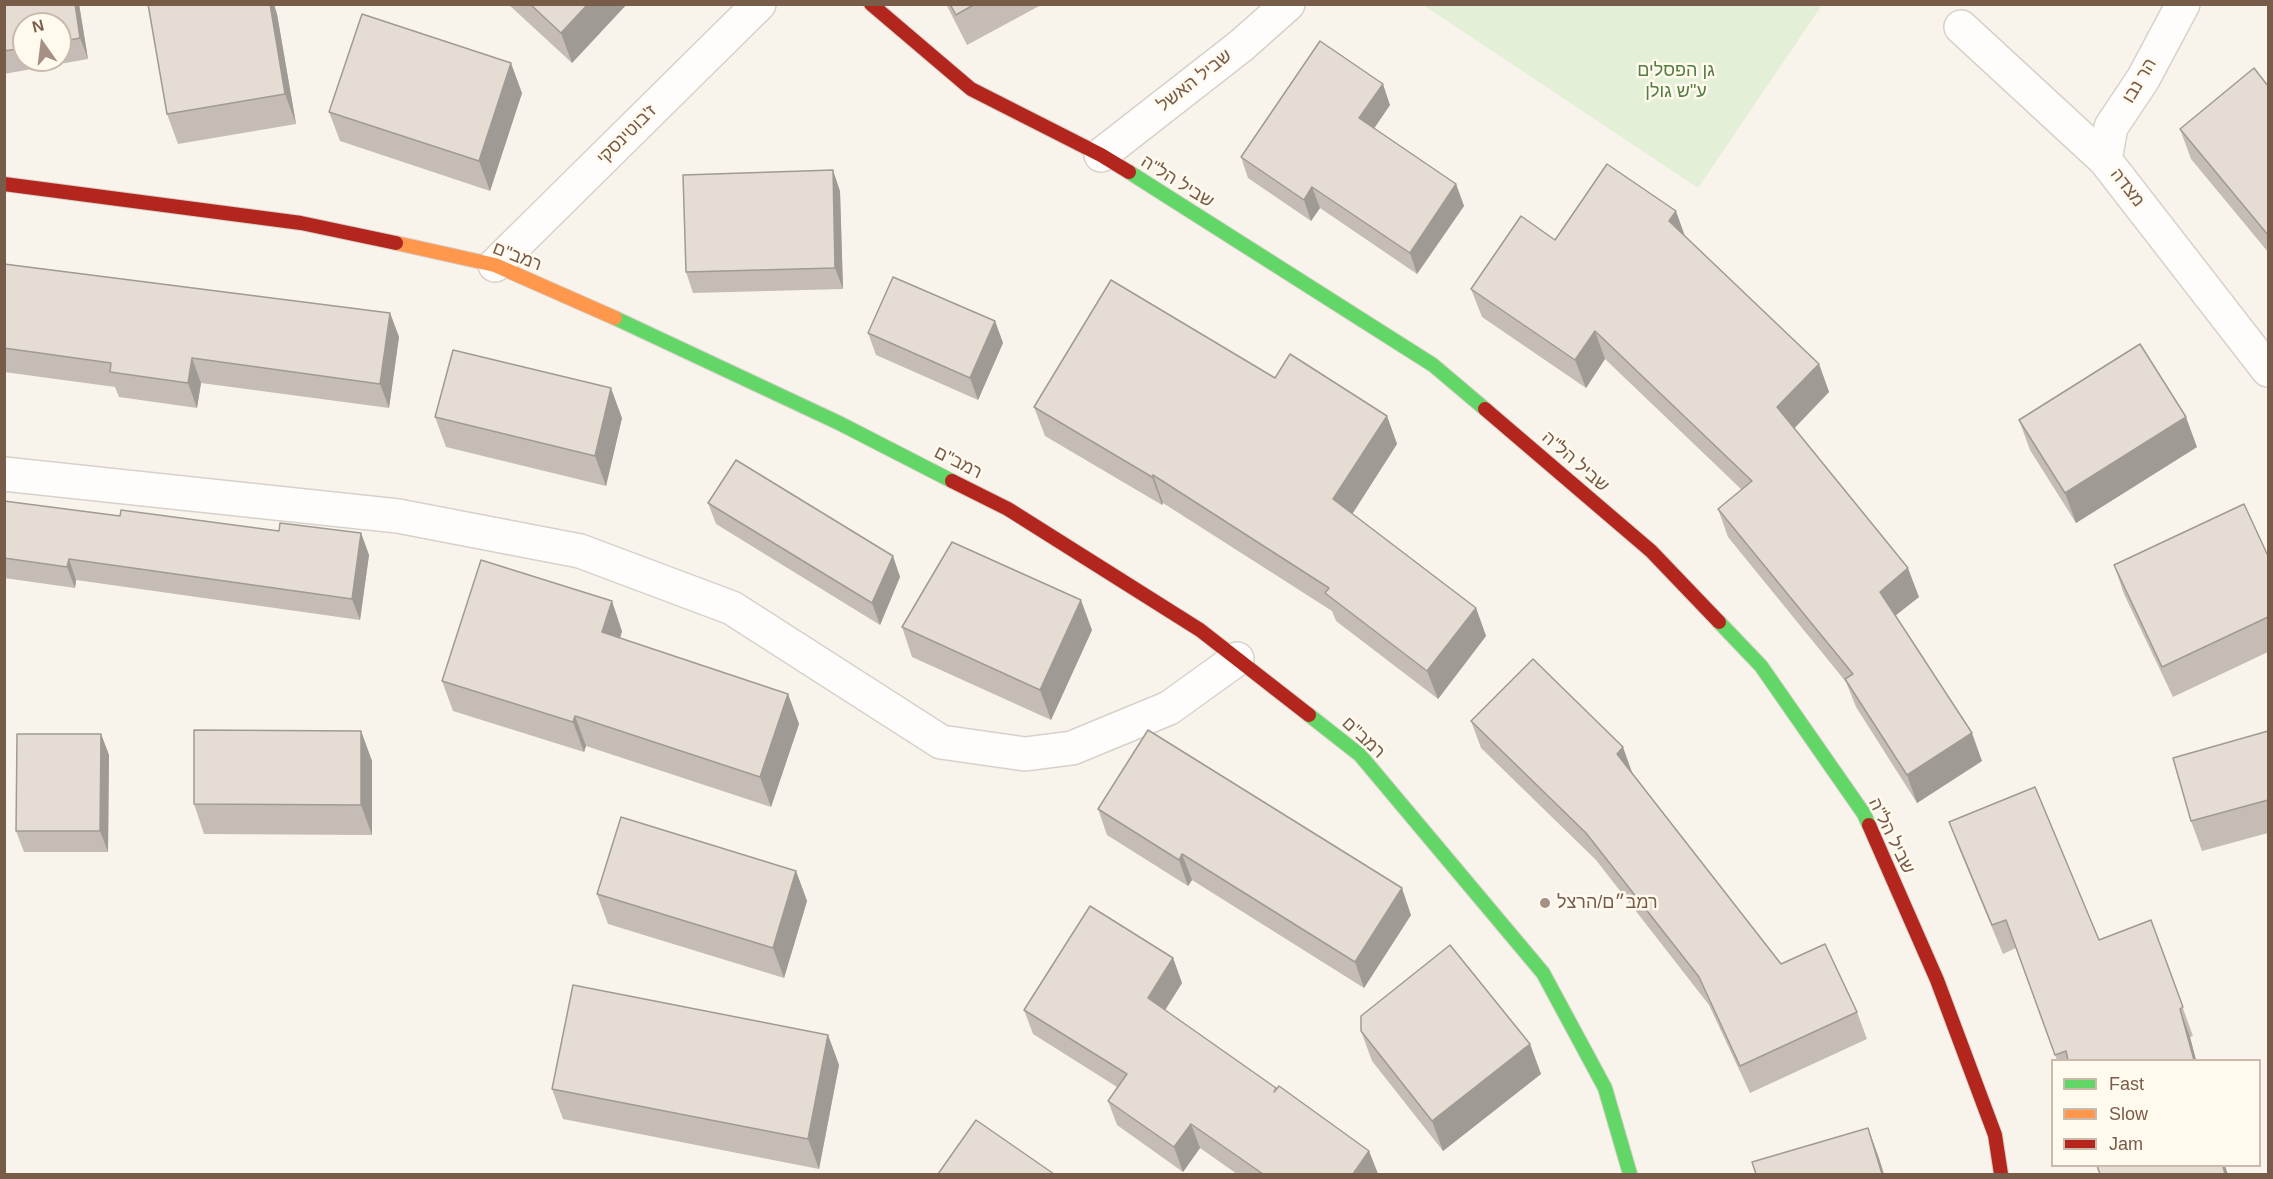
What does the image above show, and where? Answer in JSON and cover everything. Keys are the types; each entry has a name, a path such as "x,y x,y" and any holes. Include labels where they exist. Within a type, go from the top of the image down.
{"street":[{"name":"שביל הל\"ה","path":"871,4 971,89 1101,155 1433,365 1651,551 1761,666 1864,814 1937,980 1995,1135 2001,1174"},
{"name":"שביל האשל","path":"1101,155 1242,45 1288,4"},
{"name":"הר נבו","path":"2105,160 2111,127 2143,79 2183,4"},
{"name":"ז'בוטינסקי","path":"495,265 743,10"},
{"name":"מצדה","path":"1961,27 2105,160 2268,370"},
{"name":"רמב\"ם","path":"4,184 301,223 495,265 667,341 839,423 1008,509 1200,630 1360,755 1543,973 1605,1088 1630,1174"},
{"path":"4,474 398,516 580,551 732,608 941,742 1025,754 1072,748 1169,708 1237,659"}],"green space":[{"name":"גן הפסלים ע\"ש גולן","path":"1822,4 1698,188 1423,5"}],"building":[{"path":"4,4 75,4 80,38 72,40 72,12 12,12 12,50 4,51"},
{"path":"148,4 270,4 285,94 167,114"},
{"path":"530,4 588,4 561,33"},
{"path":"950,4 975,4 956,15"},
{"path":"362,14 511,63 479,161 329,112"},
{"path":"1320,41 1383,84 1359,118 1456,184 1410,253 1312,187 1304,200 1241,157"},
{"path":"2254,68 2268,86 2268,235 2180,129"},
{"path":"1607,164 1676,211 1669,221 1819,364 1777,407 1908,568 1880,592 1972,733 1907,775 1845,679 1853,674 1718,509 1752,481 1595,331 1575,360 1471,289 1521,216 1555,240"},
{"path":"833,170 835,268 686,272 683,175"},
{"path":"4,264 390,313 380,384 192,358 188,383 110,372 111,363 4,348"},
{"path":"893,277 995,321 970,378 868,333"},
{"path":"1111,280 1275,378 1290,354 1387,416 1333,499 1476,608 1427,671 1325,593 1329,588 1153,475 1152,477 1034,407"},
{"path":"2140,344 2186,417 2065,493 2019,420"},
{"path":"453,350 611,388 595,456 435,417"},
{"path":"736,460 893,556 872,603 708,503"},
{"path":"4,501 120,516 121,510 279,531 280,523 361,533 352,599 69,559 67,567 4,558"},
{"path":"2244,504 2268,556 2268,617 2162,667 2114,565"},
{"path":"952,542 1081,600 1040,690 902,627"},
{"path":"481,560 612,601 602,632 788,694 760,777 575,716 573,722 442,681"},
{"path":"1533,659 1623,747 1617,754 1781,964 1825,944 1857,1012 1740,1066 1699,977 1586,833 1471,721"},
{"path":"194,730 361,731 361,805 194,804"},
{"path":"1148,730 1402,888 1355,962 1182,854 1179,860 1098,809"},
{"path":"2268,731 2268,800 2191,821 2173,758"},
{"path":"17,734 101,734 100,831 16,831"},
{"path":"2035,787 2099,940 2151,920 2183,1007 2180,1009 2194,1059 2068,1059 2066,1051 2055,1055 2006,920 1992,925 1949,822"},
{"path":"621,817 796,871 773,948 597,894"},
{"path":"1090,906 1173,958 1148,998 1276,1088 1274,1092 1279,1086 1369,1151 1353,1174 1263,1174 1191,1124 1174,1147 1108,1101 1127,1074 1024,1010"},
{"path":"1450,945 1530,1044 1432,1121 1361,1031 1361,1016"},
{"path":"573,985 828,1035 808,1139 552,1089"},
{"path":"976,1120 1054,1174 938,1174"},
{"path":"1868,1128 1882,1174 1756,1174 1752,1162"},
{"path":"2097,1167 2223,1167 2225,1174 2100,1174"}],"traffic: fast":[{"path":"1129,172 1433,365 1485,409"},
{"path":"615,318 839,423 952,481"},
{"path":"1719,622 1761,666 1864,814 1869,825"},
{"path":"1309,715 1360,755 1543,973 1605,1088 1630,1174"}],"traffic: slow":[{"path":"396,243 495,265 615,318"}],"traffic: jam":[{"path":"871,4 971,89 1101,155 1129,172"},
{"path":"4,184 301,223 396,243"},
{"path":"1485,409 1651,551 1719,622"},
{"path":"952,481 1008,509 1200,630 1309,715"},
{"path":"1869,825 1937,980 1995,1135 2001,1174"}],"place":[{"name":"רמב״ם/הרצל","path":"1545,903"}]}
